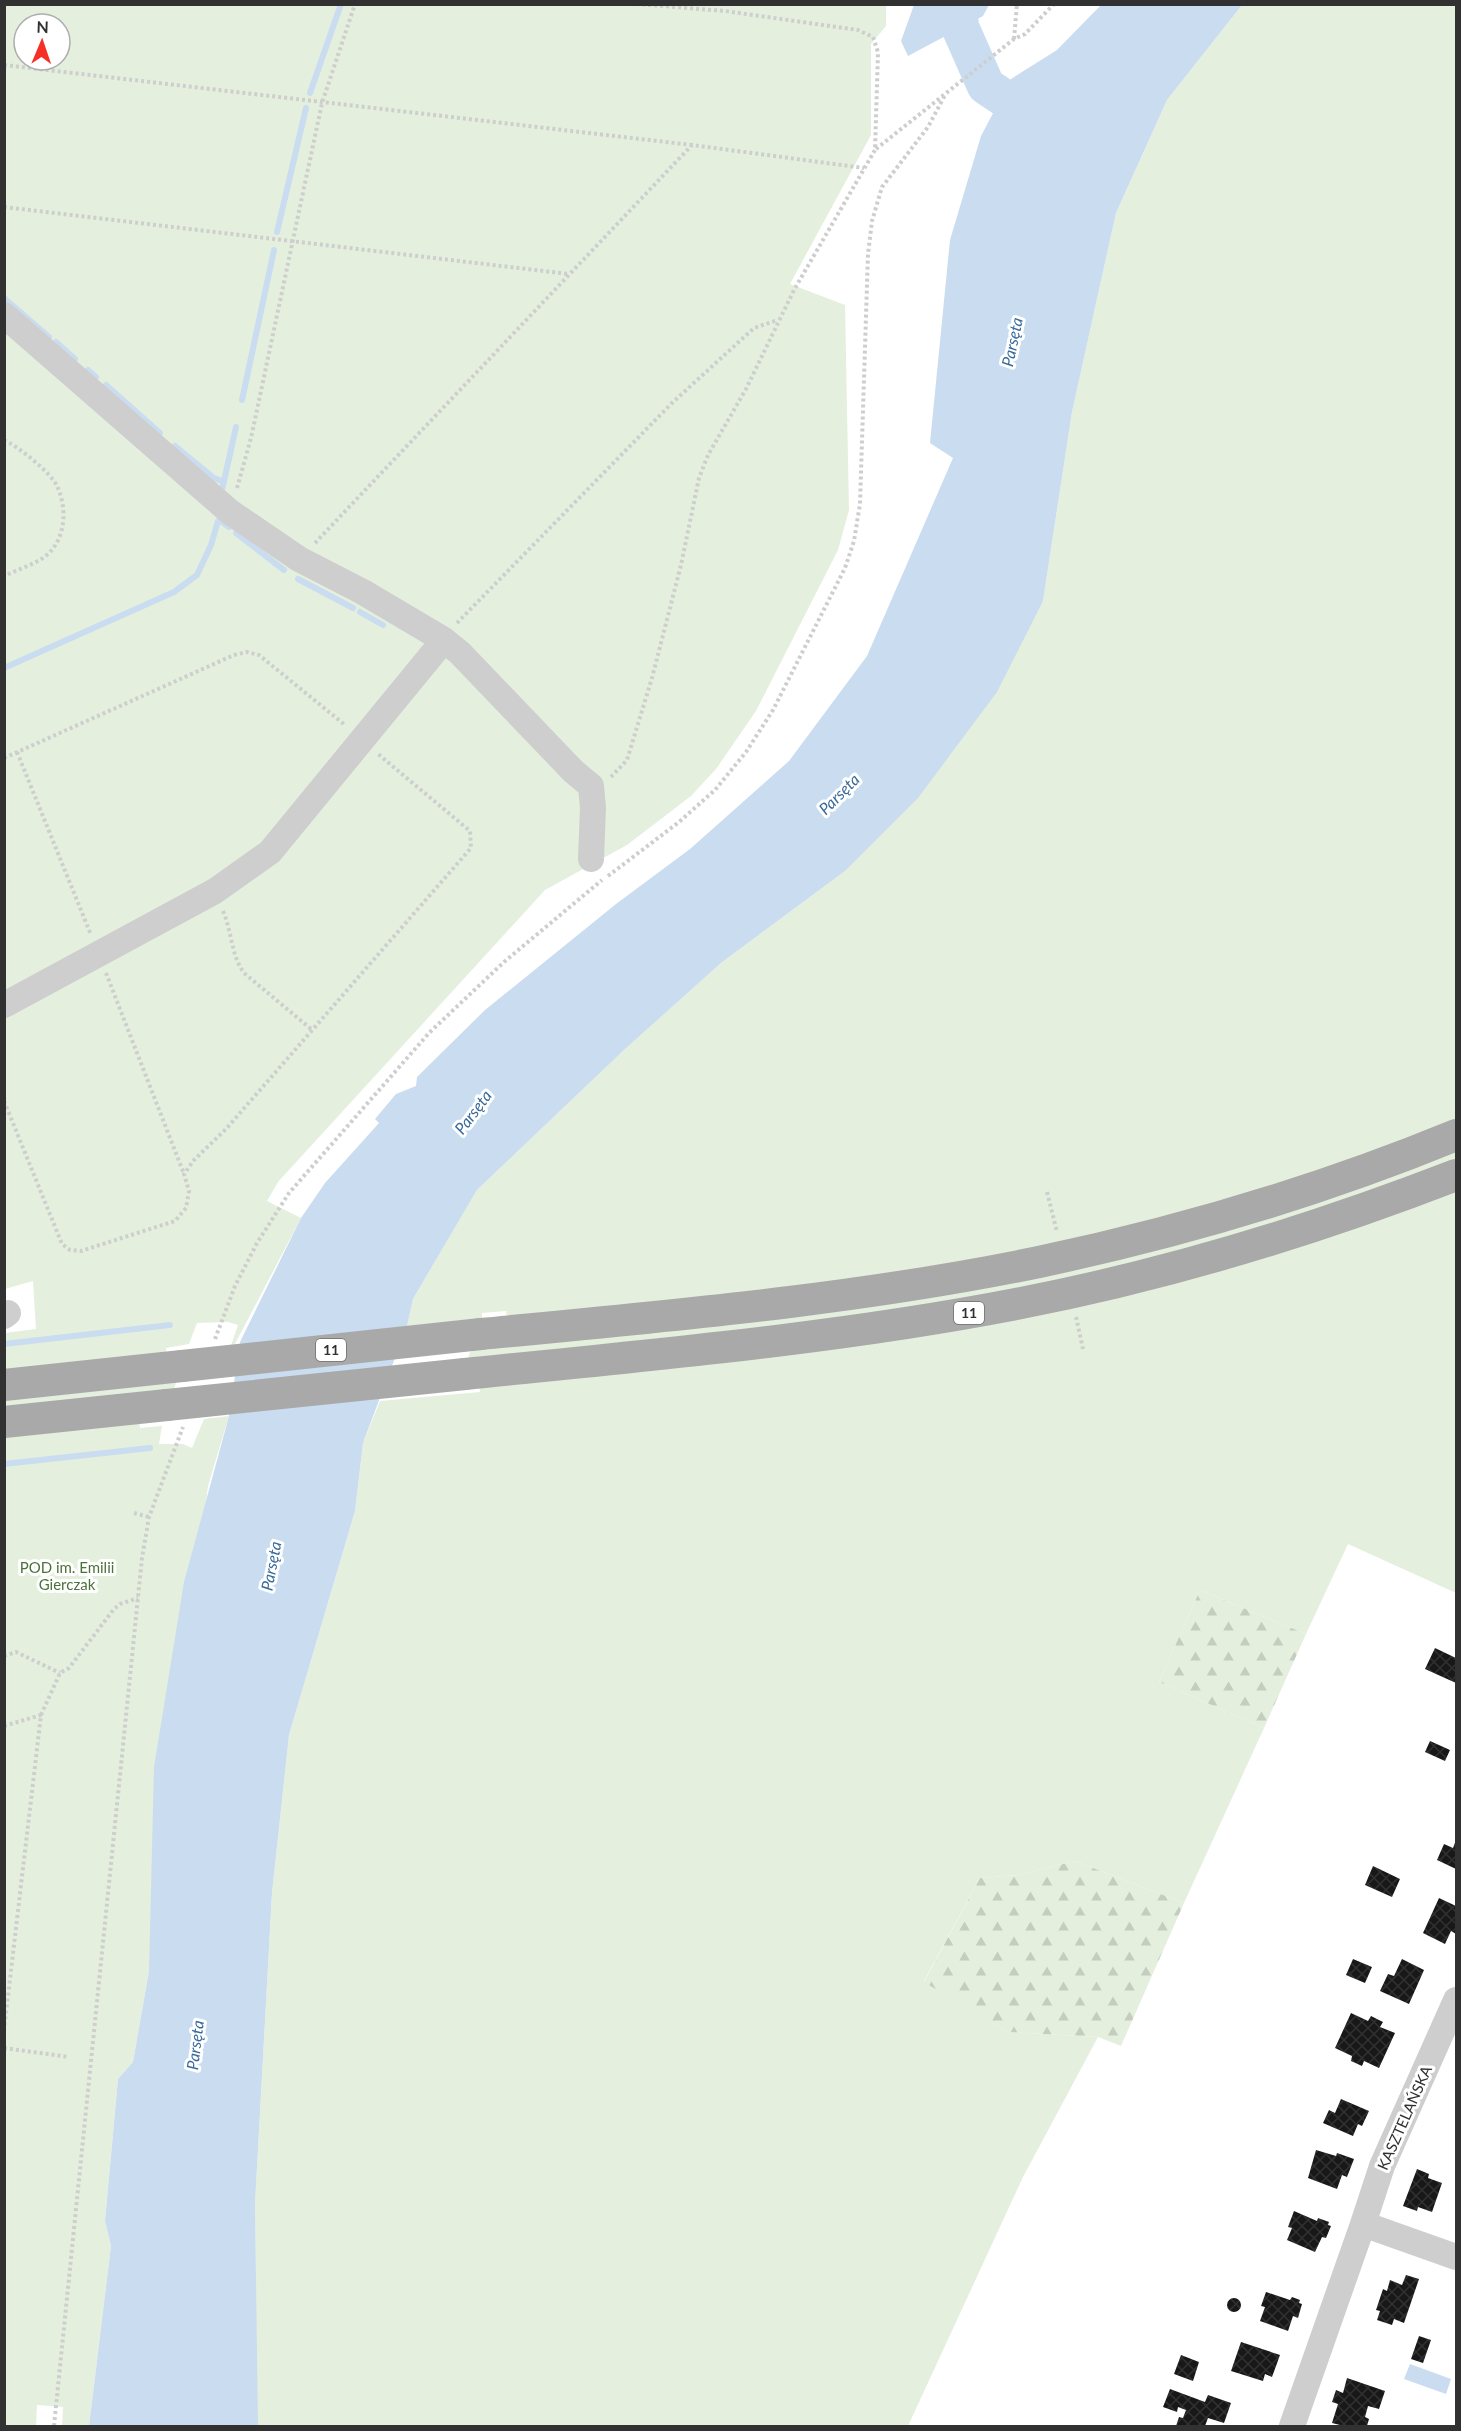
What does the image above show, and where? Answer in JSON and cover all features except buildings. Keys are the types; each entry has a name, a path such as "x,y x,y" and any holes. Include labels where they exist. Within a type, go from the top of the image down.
{"main road":[{"name":"11","path":"4,1385 842,1295 1036,1262 1149,1236 1242,1210 1335,1180 1456,1135"},
{"name":"11","path":"4,1422 817,1335 933,1319 1018,1304 1166,1270 1249,1247 1347,1215 1456,1175"}],"street":[{"path":"4,315 230,512 300,559 363,592 444,640 460,653 573,771 591,786 593,808 591,859"},
{"path":"4,1005 215,891 270,852 444,640"},
{"name":"KASZTELAŃSKA","path":"1292,2427 1382,2166 1454,2009"},
{"path":"1363,2224 1456,2257"}],"path":[{"path":"230,512 251,438 322,103 355,4"},
{"path":"637,4 725,12 858,30 873,37 878,52 875,150"},
{"path":"1014,39 1017,4"},
{"path":"591,786 610,778 627,760 652,678 678,576 699,478 708,455 746,389 778,320 864,168 875,150 1014,39 1025,34 1054,4"},
{"path":"4,65 692,145 864,168"},
{"path":"264,1233 290,1193 429,1033 504,962 574,902 679,822 716,790 746,752 773,710 845,568 854,541 860,504 867,254 872,221 882,187 928,127 945,94"},
{"path":"300,559 692,145"},
{"path":"4,207 569,274"},
{"path":"444,640 454,627 672,403 754,328 778,320"},
{"path":"4,440 33,460 56,484 63,506 63,527 55,544 44,557 4,576"},
{"path":"4,758 234,655 247,652 259,655 347,726 368,735 378,753 470,831 471,849 311,1029 226,1129 194,1160 184,1174 189,1191 186,1208 175,1221 81,1251 70,1250 62,1244 4,1101"},
{"path":"215,891 230,928 236,962 244,974 311,1029"},
{"path":"1047,1192 1058,1236"},
{"path":"1076,1316 1083,1349"},
{"path":"54,2427 138,1598 149,1517 164,1478"},
{"path":"134,1513 149,1517"},
{"path":"4,2030 41,1715 60,1673 69,1668 114,1609 120,1604 138,1598"},
{"path":"4,1656 16,1652 60,1673"},
{"path":"4,1726 41,1715"},
{"path":"4,2048 69,2057"}],"green space":[{"path":"5,5 886,5 886,26 871,44 871,135 790,284 845,305 849,510 838,550 756,711 716,769 691,796 627,845 545,890 278,1182 267,1201 301,1218 225,1363 238,1325 228,1322 197,1323 189,1344 166,1348 166,1357 5,1374 5,1333 36,1329 33,1281 5,1289"},
{"path":"1242,5 1456,5 1456,1123 1180,1217 919,1272 508,1322 506,1311 482,1313 482,1318 407,1326 413,1299 477,1190 624,1050 721,963 845,871 1043,601 1072,412 1116,213 1167,100"},
{"path":"1456,1147 1456,1162 1190,1252 926,1309 468,1359 475,1347 761,1316"},
{"path":"1456,1188 1456,1593 1348,1544 1306,1634 1200,1590 1159,1682 1264,1728 1184,1903 1075,1861 1018,1875 980,1878 924,1981 1007,2032 1098,2037 1023,2177 908,2426 257,2426 255,2204 272,1893 289,1735 355,1511 363,1443 380,1401 480,1392 479,1383 765,1355"},
{"path":"176,1383 174,1389 5,1412 4,1396"},
{"name":"POD im. Emilii Gierczak","path":"229,1416 208,1486 149,1971 133,2062 118,2079 105,2221 111,2246 89,2426 62,2426 63,2407 37,2405 36,2426 5,2426 4,1433 139,1419 140,1428 162,1426 159,1444 183,1444 192,1448 204,1419"},
{"path":"1200,1590 1306,1634 1264,1728 1159,1682"},
{"path":"1075,1861 1184,1903 1121,2046 1098,2037 1007,2032 924,1982 980,1878 1018,1875"}],"water":[{"path":"914,4 989,5 983,16 908,56 901,41"},
{"name":"Parsęta","path":"1101,5 1242,5 1167,100 1116,213 1072,412 1043,601 997,692 918,798 845,871 721,963 624,1050 477,1190 413,1299 407,1326 363,1443 355,1511 289,1735 272,1893 255,2204 258,2426 89,2426 111,2246 105,2221 118,2079 133,2062 149,1971 154,1767 184,1582 229,1416 240,1342 301,1218 325,1183 379,1123 375,1119 396,1094 416,1086 417,1077 485,1010 616,904 690,849 789,761 867,656 953,458 930,443 950,240 981,136 1011,79 1057,50"},
{"path":"1410,2364 1451,2379 1446,2394 1404,2379"}],"waterway":[{"path":"310,93 341,4"},
{"path":"958,4 960,27 986,86 1045,125"},
{"path":"277,232 306,108"},
{"path":"242,400 274,250"},
{"path":"4,298 49,337"},
{"path":"56,342 75,359"},
{"path":"88,370 96,377"},
{"path":"106,385 160,433"},
{"path":"222,490 236,427"},
{"path":"175,446 214,478 224,482"},
{"path":"4,668 174,592 197,575 211,545 218,521 229,527"},
{"path":"236,533 284,570"},
{"path":"298,579 353,608"},
{"path":"360,612 383,625"},
{"path":"4,1344 170,1325"},
{"path":"4,1464 150,1448"}]}
